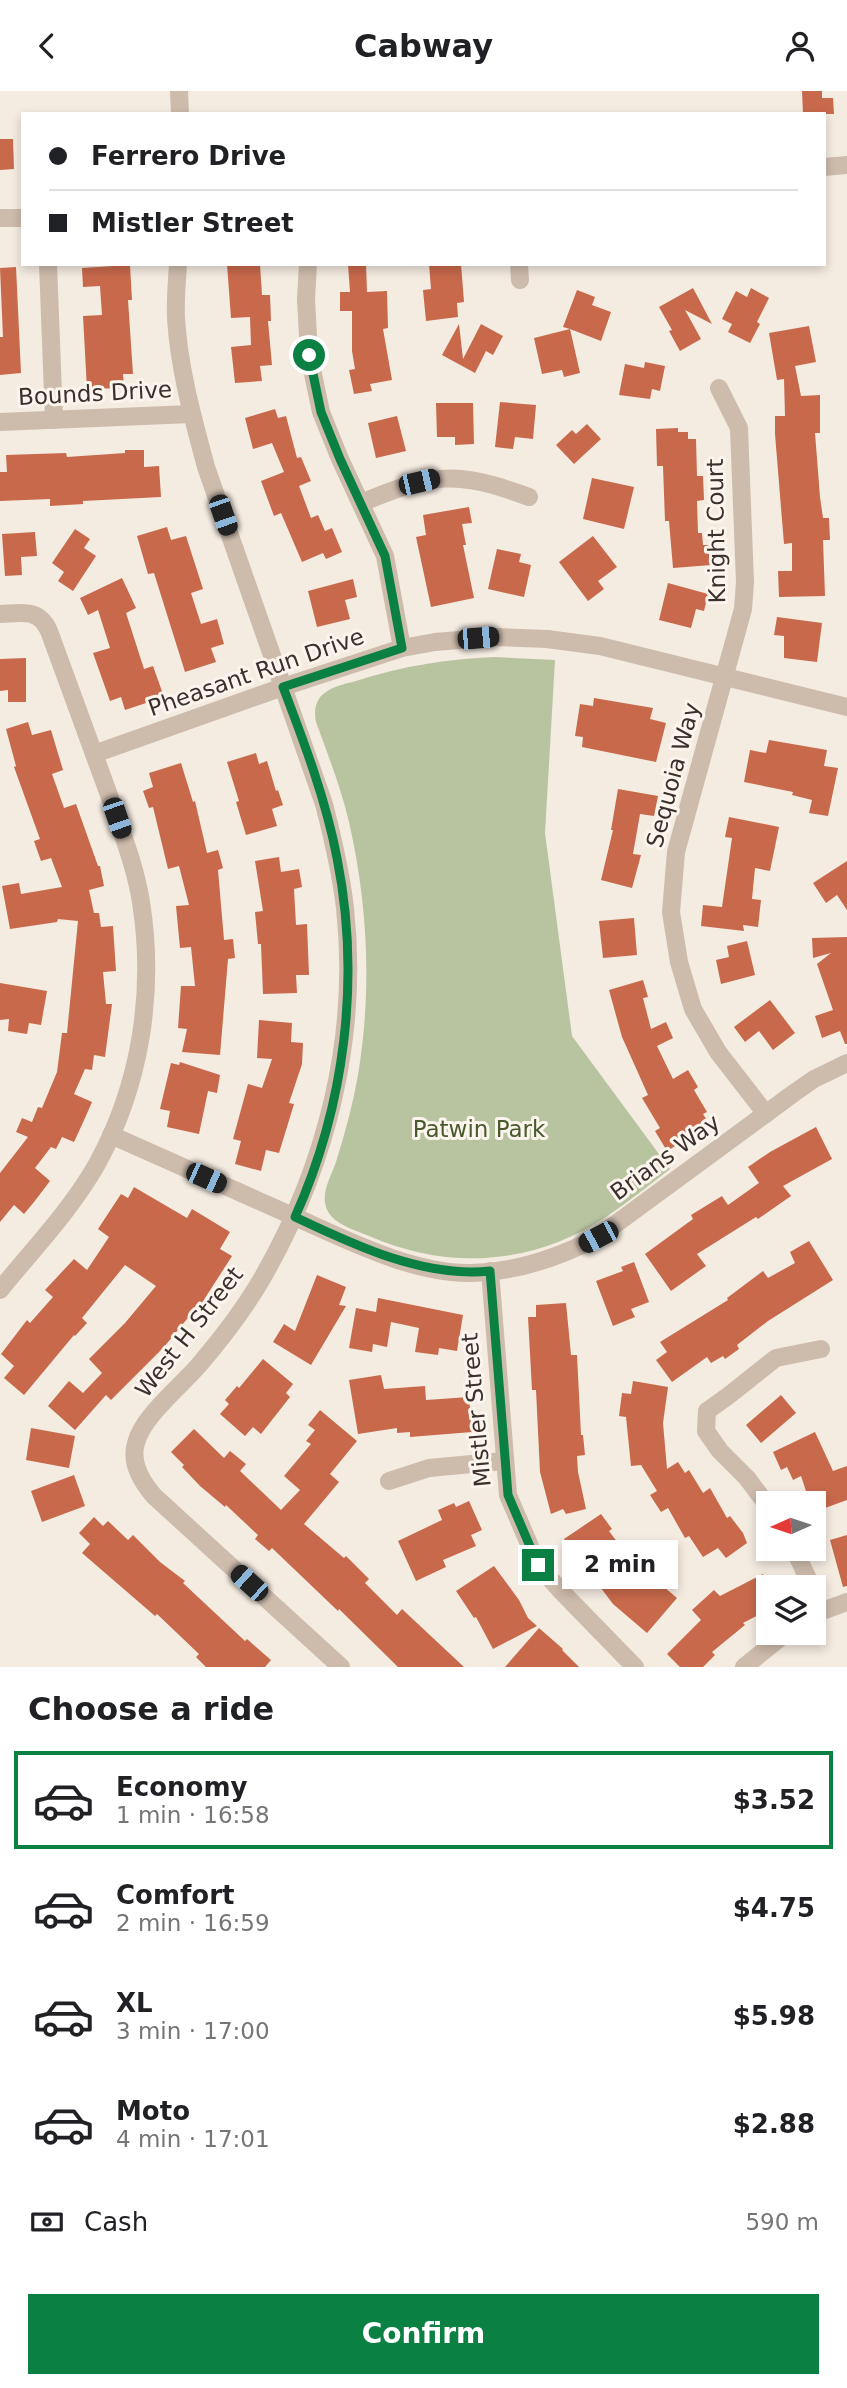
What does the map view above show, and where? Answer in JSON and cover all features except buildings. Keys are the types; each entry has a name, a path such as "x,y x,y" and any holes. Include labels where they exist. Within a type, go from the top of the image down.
{"street":[{"path":"179,91 180,112"},
{"path":"826,167 847,165"},
{"path":"0,218 21,218"},
{"path":"48,266 54,420"},
{"name":"West H Street","path":"178,266 176,316 181,366 191,414 206,467 324,804 337,858 345,909 348,957 346,1014 335,1094 313,1171 295,1217 263,1278 240,1312 199,1365 143,1428 136,1443 134,1458 144,1485 154,1496 341,1667"},
{"path":"308,266 306,299 309,355 321,412 385,556 402,648"},
{"name":"Knight Court","path":"719,388 739,428 745,582 743,609 724,676"},
{"name":"Bounds Drive","path":"0,422 191,414"},
{"path":"361,503 404,485 434,478 461,477 493,484 529,497"},
{"path":"0,614 38,615 49,631 132,861 141,901 146,946 146,1000 141,1044 128,1092 111,1135 97,1164 67,1209 0,1290"},
{"name":"Pheasant Run Drive","path":"94,754 402,648 435,642 497,637 547,639 600,646 847,707"},
{"name":"Sequoia Way","path":"724,676 676,852 671,912 679,962 693,1009 718,1052 766,1114"},
{"name":"Brians Way","path":"111,1135 379,1253 424,1267 470,1273 552,1257 598,1237 814,1079 847,1063"},
{"name":"Mistler Street","path":"490,1271 508,1495 538,1565 635,1667"},
{"path":"757,1491 720,1451 706,1431 706,1411 776,1358 821,1349"},
{"path":"389,1481 429,1468 504,1461"},
{"path":"826,1609 847,1602"},
{"path":"744,1667 771,1645"}],"green space":[{"name":"Patwin Park","path":"495,657 555,660 545,833 572,1036 670,1169 606,1217 578,1233 520,1253 490,1258 460,1258 430,1255 399,1247 356,1231 330,1215 325,1202 325,1192 346,1129 358,1075 365,1012 366,948 360,885 349,822 315,712 321,696 342,685 425,664"}],"route":[{"path":"309,355 321,412 385,556 402,648 283,687 324,804 337,858 345,909 348,957 348,1003 335,1094 313,1171 295,1217 379,1253 424,1267 470,1273 490,1271 508,1495 538,1565"}]}
